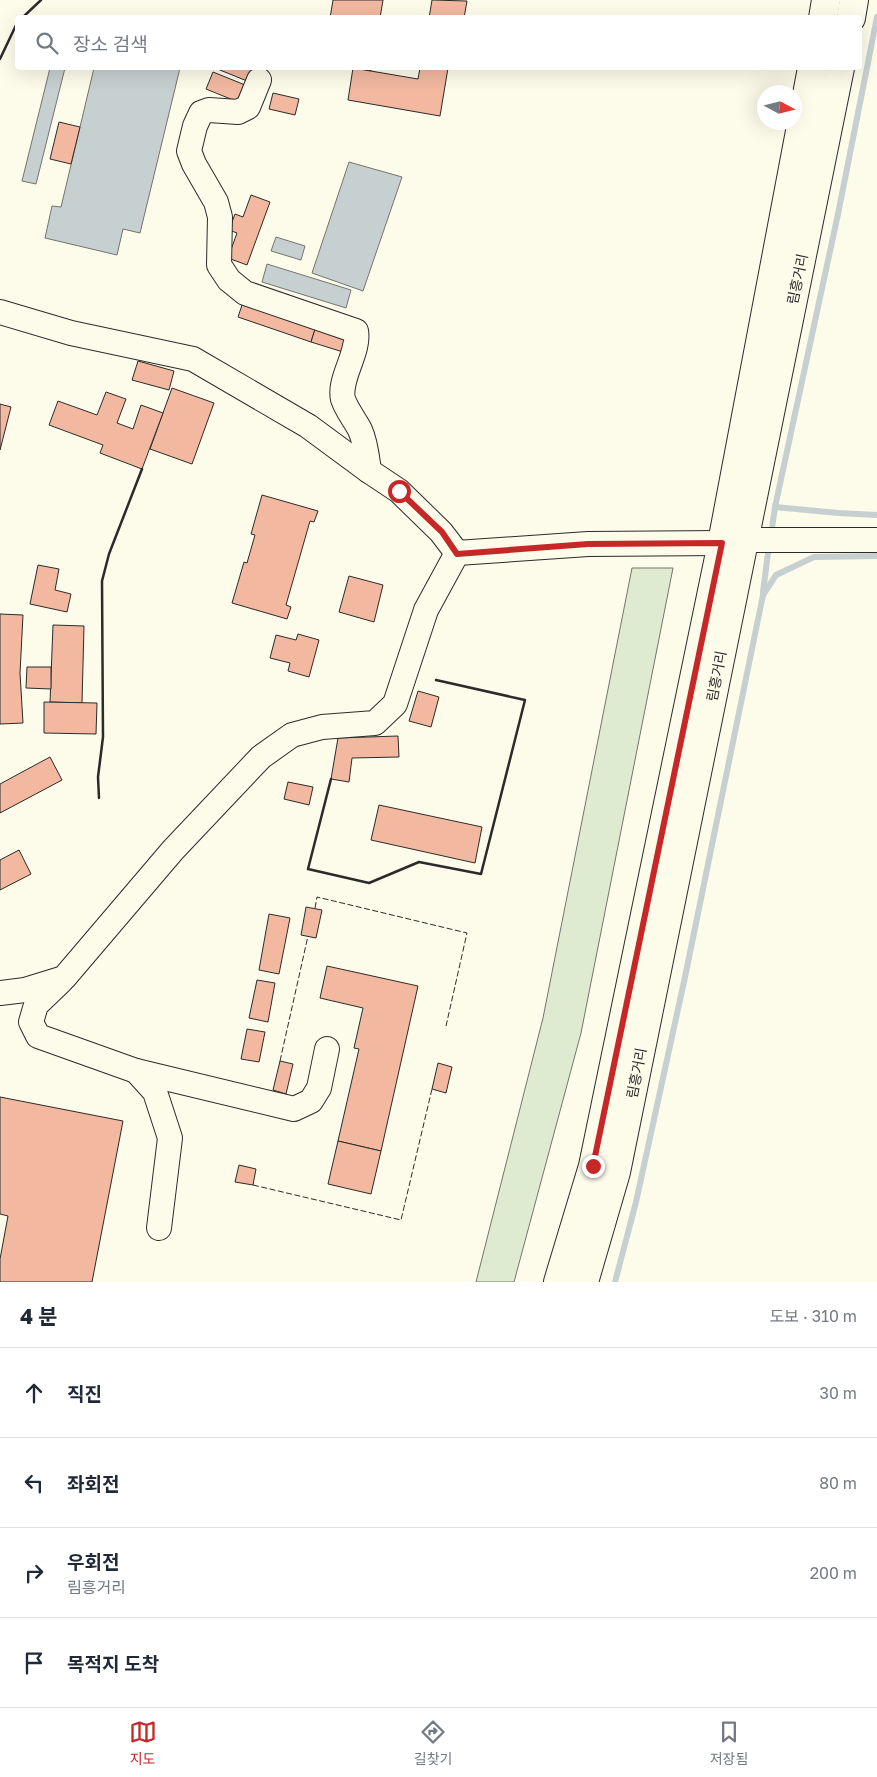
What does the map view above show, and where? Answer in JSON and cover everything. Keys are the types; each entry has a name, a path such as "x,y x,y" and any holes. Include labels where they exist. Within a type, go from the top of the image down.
{"main road":[{"path":"824,15 826,0"},
{"path":"852,15 854,0"},
{"name":"림흥거리","path":"584,1282 616,1172 733,542 812,70"},
{"name":"림흥거리","path":"558,1282 593,1166 840,70"}],"street":[{"path":"259,80 248,106 238,112 208,110 201,113 195,126 189,151 194,164 216,202 220,217 219,265 229,280 245,293 356,331 358,338 344,381 343,398 362,437 369,471"},
{"path":"0,312 71,333 193,358 308,426 399,491 442,532 457,554"},
{"path":"457,554 588,544 877,540"},
{"path":"327,1049 319,1088 311,1102 294,1108 136,1070 38,1036 31,1022 36,1005 64,978 173,850 261,756 292,735 322,727 375,723 396,704 426,610 457,554"},
{"path":"0,993 25,990 64,978"},
{"path":"136,1070 155,1092 170,1138 159,1228"}],"green space":[{"path":"632,568 673,568 581,1033 514,1282 476,1282 543,1018"}],"shaded area":[{"path":"50,70 64,70 36,184 22,181"},
{"path":"94,70 180,70 140,233 123,229 117,255 45,238 52,206 61,207"},
{"path":"349,162 402,177 363,291 312,273"},
{"path":"276,237 305,246 301,260 271,251"},
{"path":"267,264 351,290 346,308 262,282"}],"building":[{"path":"333,0 383,0 380,15 330,15"},
{"path":"432,0 467,1 465,15 430,15"},
{"path":"220,70 257,70 252,83"},
{"path":"353,70 365,70 418,79 420,70 448,70 440,116 348,100"},
{"path":"213,72 250,87 243,104 206,89"},
{"path":"273,93 299,99 295,115 269,109"},
{"path":"59,122 80,127 71,164 50,159"},
{"path":"251,195 270,202 247,265 228,258 237,233 229,230 235,214 243,217"},
{"path":"243,302 316,326 311,342 238,317"},
{"path":"316,326 348,337 343,352 311,342"},
{"path":"138,361 174,371 169,390 132,380"},
{"path":"172,388 214,403 192,464 150,449"},
{"path":"106,392 126,399 117,423 133,429 141,405 163,413 142,469 100,453 103,445 49,425 58,401 97,415"},
{"path":"0,404 11,407 0,450"},
{"path":"262,495 318,511 314,522 310,521 286,605 291,607 287,619 232,603 244,562 247,563 255,535 251,534"},
{"path":"38,565 59,569 55,590 71,594 67,612 30,604"},
{"path":"349,576 383,585 374,622 339,612"},
{"path":"0,614 23,615 20,673 23,723 0,724"},
{"path":"53,625 84,626 82,703 50,702"},
{"path":"298,634 319,640 309,677 288,671 290,663 270,658 276,635 296,640"},
{"path":"27,667 51,667 51,689 26,688"},
{"path":"418,691 439,697 431,727 409,721"},
{"path":"44,702 97,703 96,734 44,733"},
{"path":"398,736 399,757 352,758 349,782 331,779 338,738"},
{"path":"50,757 62,780 0,813 0,784"},
{"path":"288,782 313,787 309,805 284,799"},
{"path":"379,805 482,827 475,863 371,840"},
{"path":"19,850 31,874 0,890 0,860"},
{"path":"306,907 322,910 316,938 301,935"},
{"path":"269,914 290,918 279,974 259,970"},
{"path":"327,966 418,986 381,1151 338,1141 359,1049 354,1048 363,1008 320,998"},
{"path":"257,980 275,983 268,1022 249,1018"},
{"path":"247,1029 265,1032 259,1062 241,1059"},
{"path":"280,1061 293,1064 286,1094 273,1090"},
{"path":"438,1063 452,1067 446,1093 432,1089"},
{"path":"0,1097 123,1121 92,1282 0,1282 0,1259 8,1216 0,1214"},
{"path":"338,1141 381,1151 371,1194 328,1184"},
{"path":"239,1165 256,1169 253,1185 235,1182"}],"waterway":[{"path":"771,535 775,507 838,214 877,17"},
{"path":"775,507 877,515"},
{"path":"763,592 769,545"},
{"path":"615,1282 636,1202 685,977 763,595 776,575 814,557 877,556"}],"fence":[{"path":"315,908 317,897 467,933 446,1026"},
{"path":"280,1061 308,936"},
{"path":"253,1185 401,1220 432,1089"}],"wall":[{"path":"25,15 41,0"},
{"path":"0,59 15,27"},
{"path":"99,798 98,777 103,737 102,581 109,554 142,469"},
{"path":"331,779 308,869 369,883 419,862 481,874 525,700 436,680"}],"route":[{"path":"399,491 442,532 457,554 588,544 722,543 593,1166"}]}
